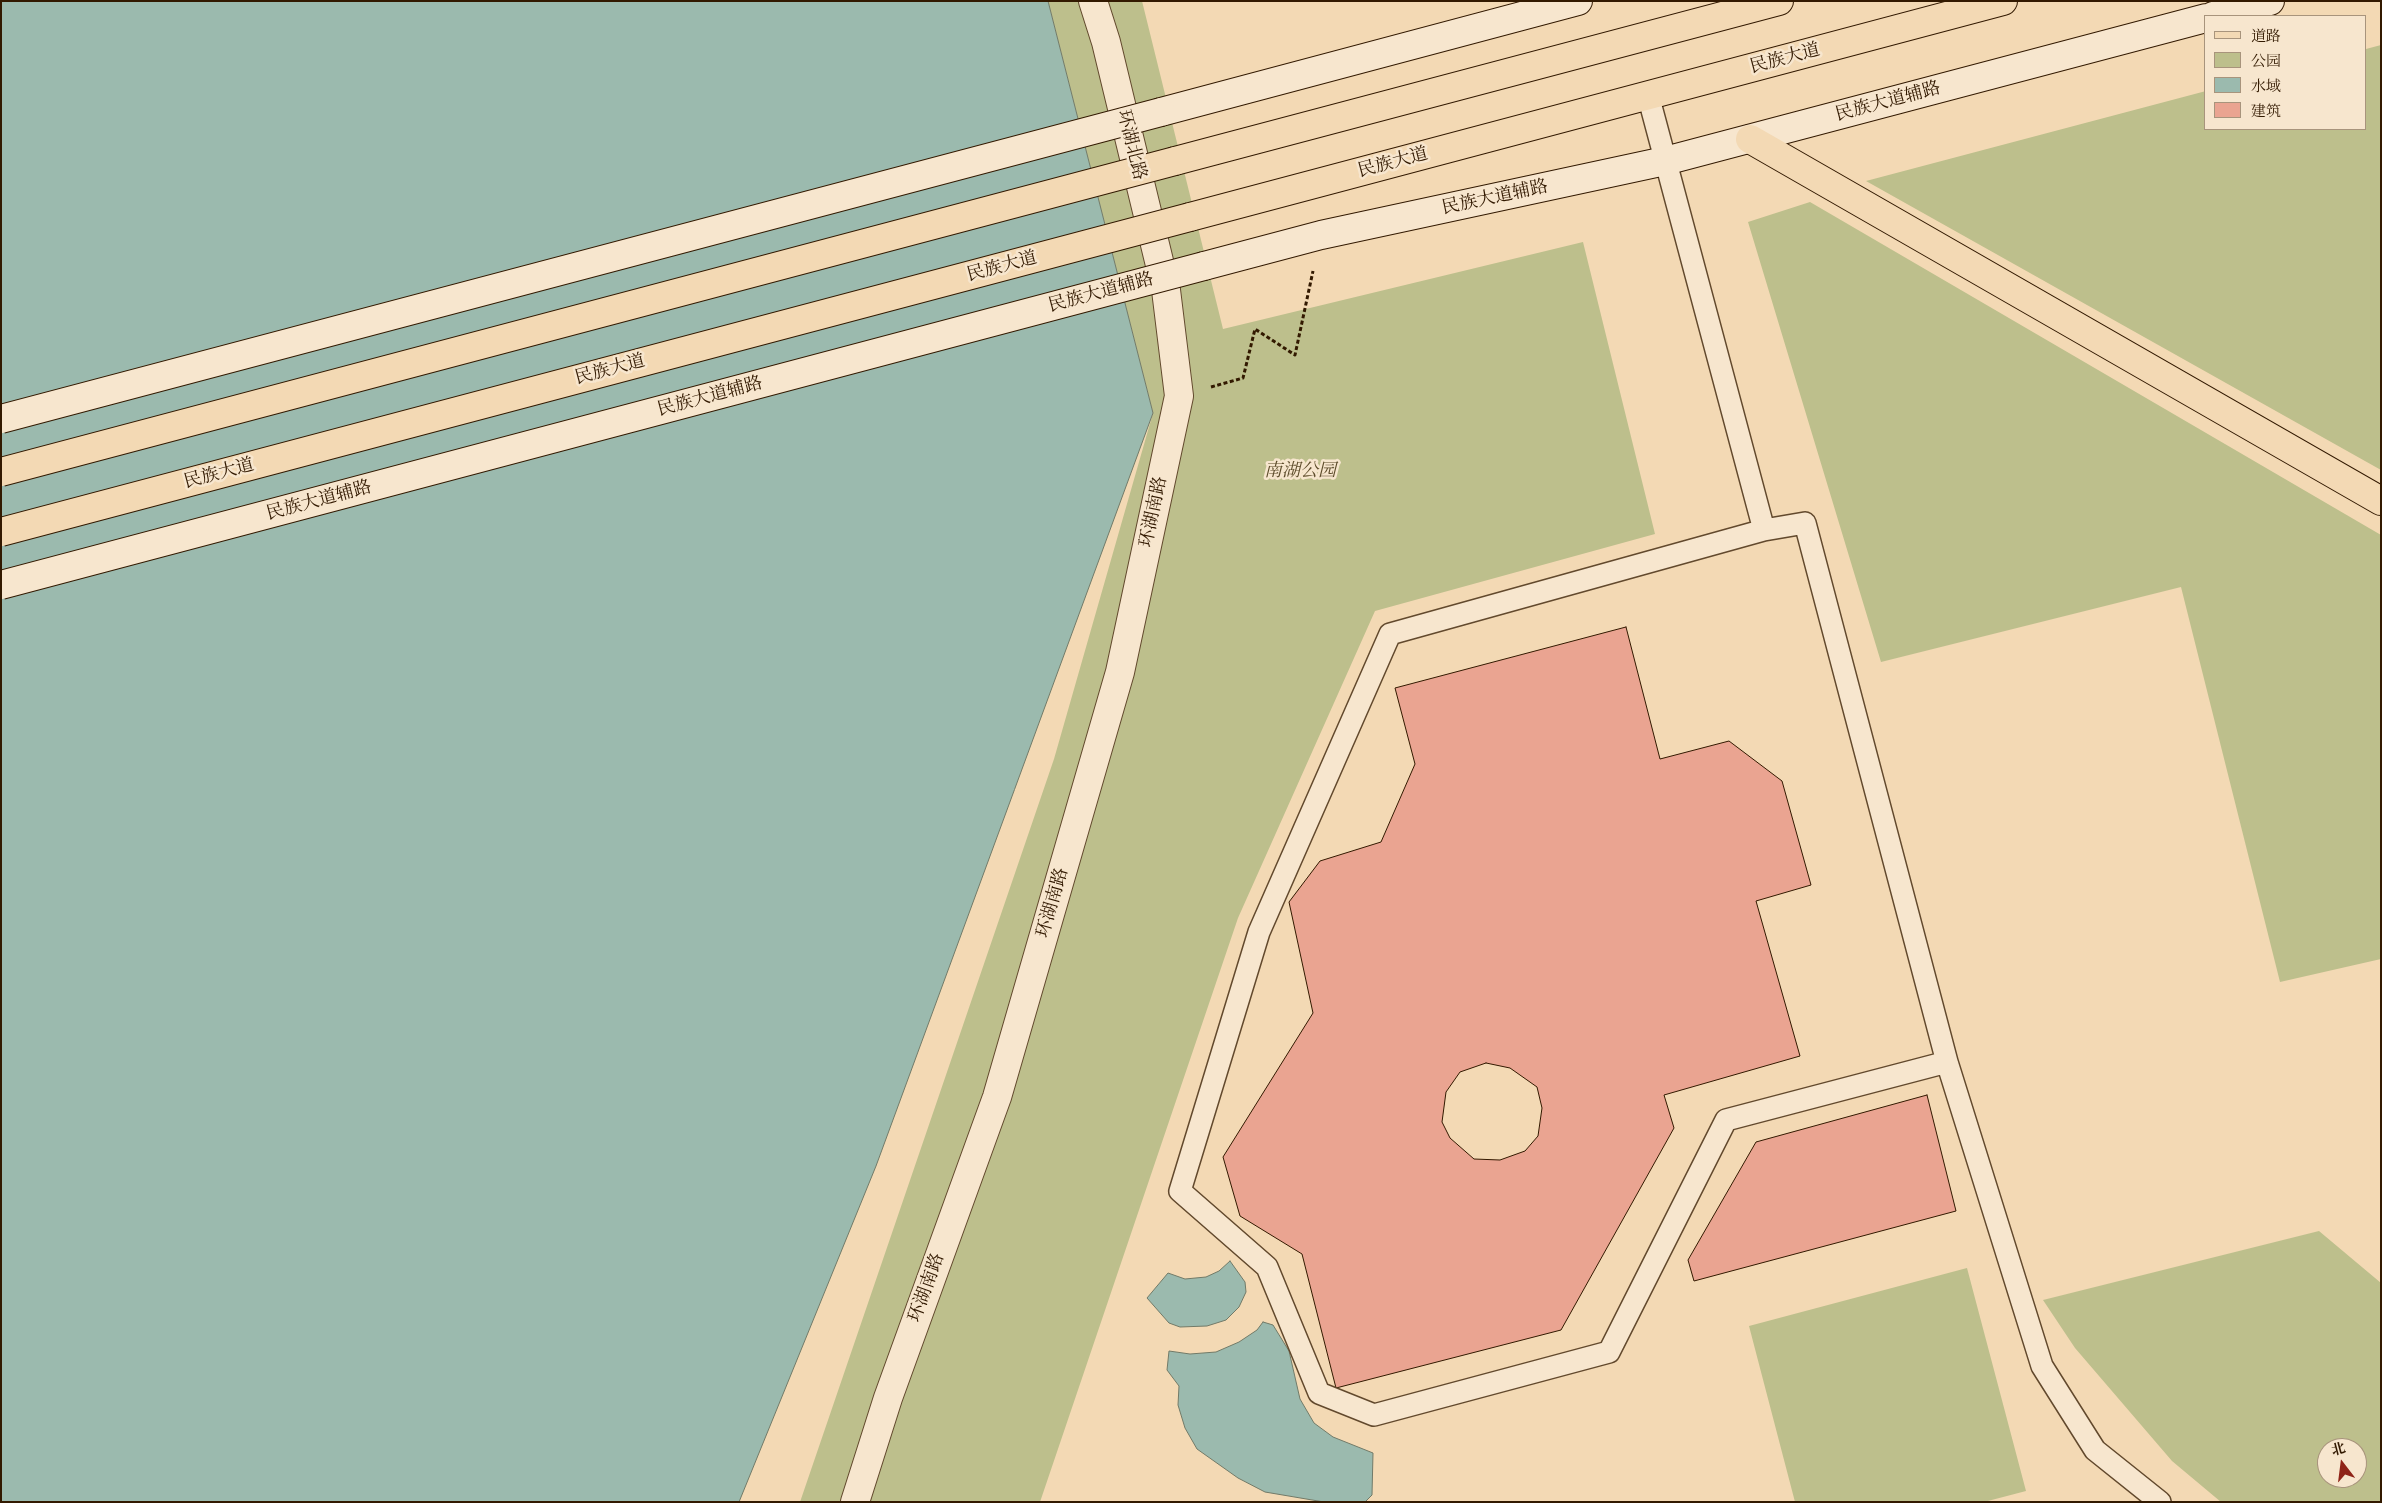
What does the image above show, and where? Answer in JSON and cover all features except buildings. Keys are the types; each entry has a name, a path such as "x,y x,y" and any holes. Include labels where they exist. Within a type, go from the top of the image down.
{"main road":[{"path":"1,472 1779,1"},
{"name":"民族大道","path":"1,532 2003,1"},
{"path":"1750,139 2381,501"}],"street":[{"name":"环湖北路","path":"1093,1 1106,42 1166,290"},
{"path":"1,419 1578,1"},
{"path":"2217,15 2270,1"},
{"name":"民族大道辅路","path":"1,585 1321,235 1665,161 2204,19"},
{"name":"环湖南路","path":"855,1502 888,1398 997,1097 1120,672 1179,396 1166,290"}],"lane":[{"path":"1648,95 1764,530"},
{"path":"1947,1062 1726,1120 1609,1352 1374,1416 1319,1393 1267,1268 1180,1191 1260,932 1390,634 1764,530 1805,523 1947,1062 2042,1366 2095,1450 2160,1502"}],"path":[{"path":"1179,396 1243,378 1255,329 1295,355 1321,235"}],"green space":[{"name":"南湖公园","path":"1048,1 1142,1 1223,329 1583,242 1655,534 1375,611 1238,918 1040,1502 800,1502 1054,759 1153,413"},
{"path":"2381,45 2381,470 1866,181 2204,92 2204,130 2367,130 2367,49"},
{"path":"1810,202 2381,535 2381,959 2280,982 2181,587 1881,662 1748,222"},
{"path":"2319,1231 2381,1283 2381,1502 2221,1502 2172,1461 2075,1348 2043,1300"},
{"path":"1967,1268 2026,1491 1984,1502 1795,1502 1749,1326"}],"water":[{"path":"1,1 1048,1 1153,413 876,1166 739,1502 1,1502"},
{"path":"1230,1261 1245,1282 1246,1292 1239,1307 1226,1320 1207,1326 1180,1327 1169,1323 1147,1298 1168,1273 1185,1279 1206,1277 1219,1271"},
{"path":"1263,1322 1273,1325 1289,1351 1300,1399 1314,1423 1333,1437 1373,1453 1372,1495 1365,1502 1324,1502 1265,1492 1238,1478 1197,1449 1185,1428 1178,1405 1179,1386 1167,1370 1169,1351 1190,1354 1216,1352 1239,1342 1257,1330"}]}
